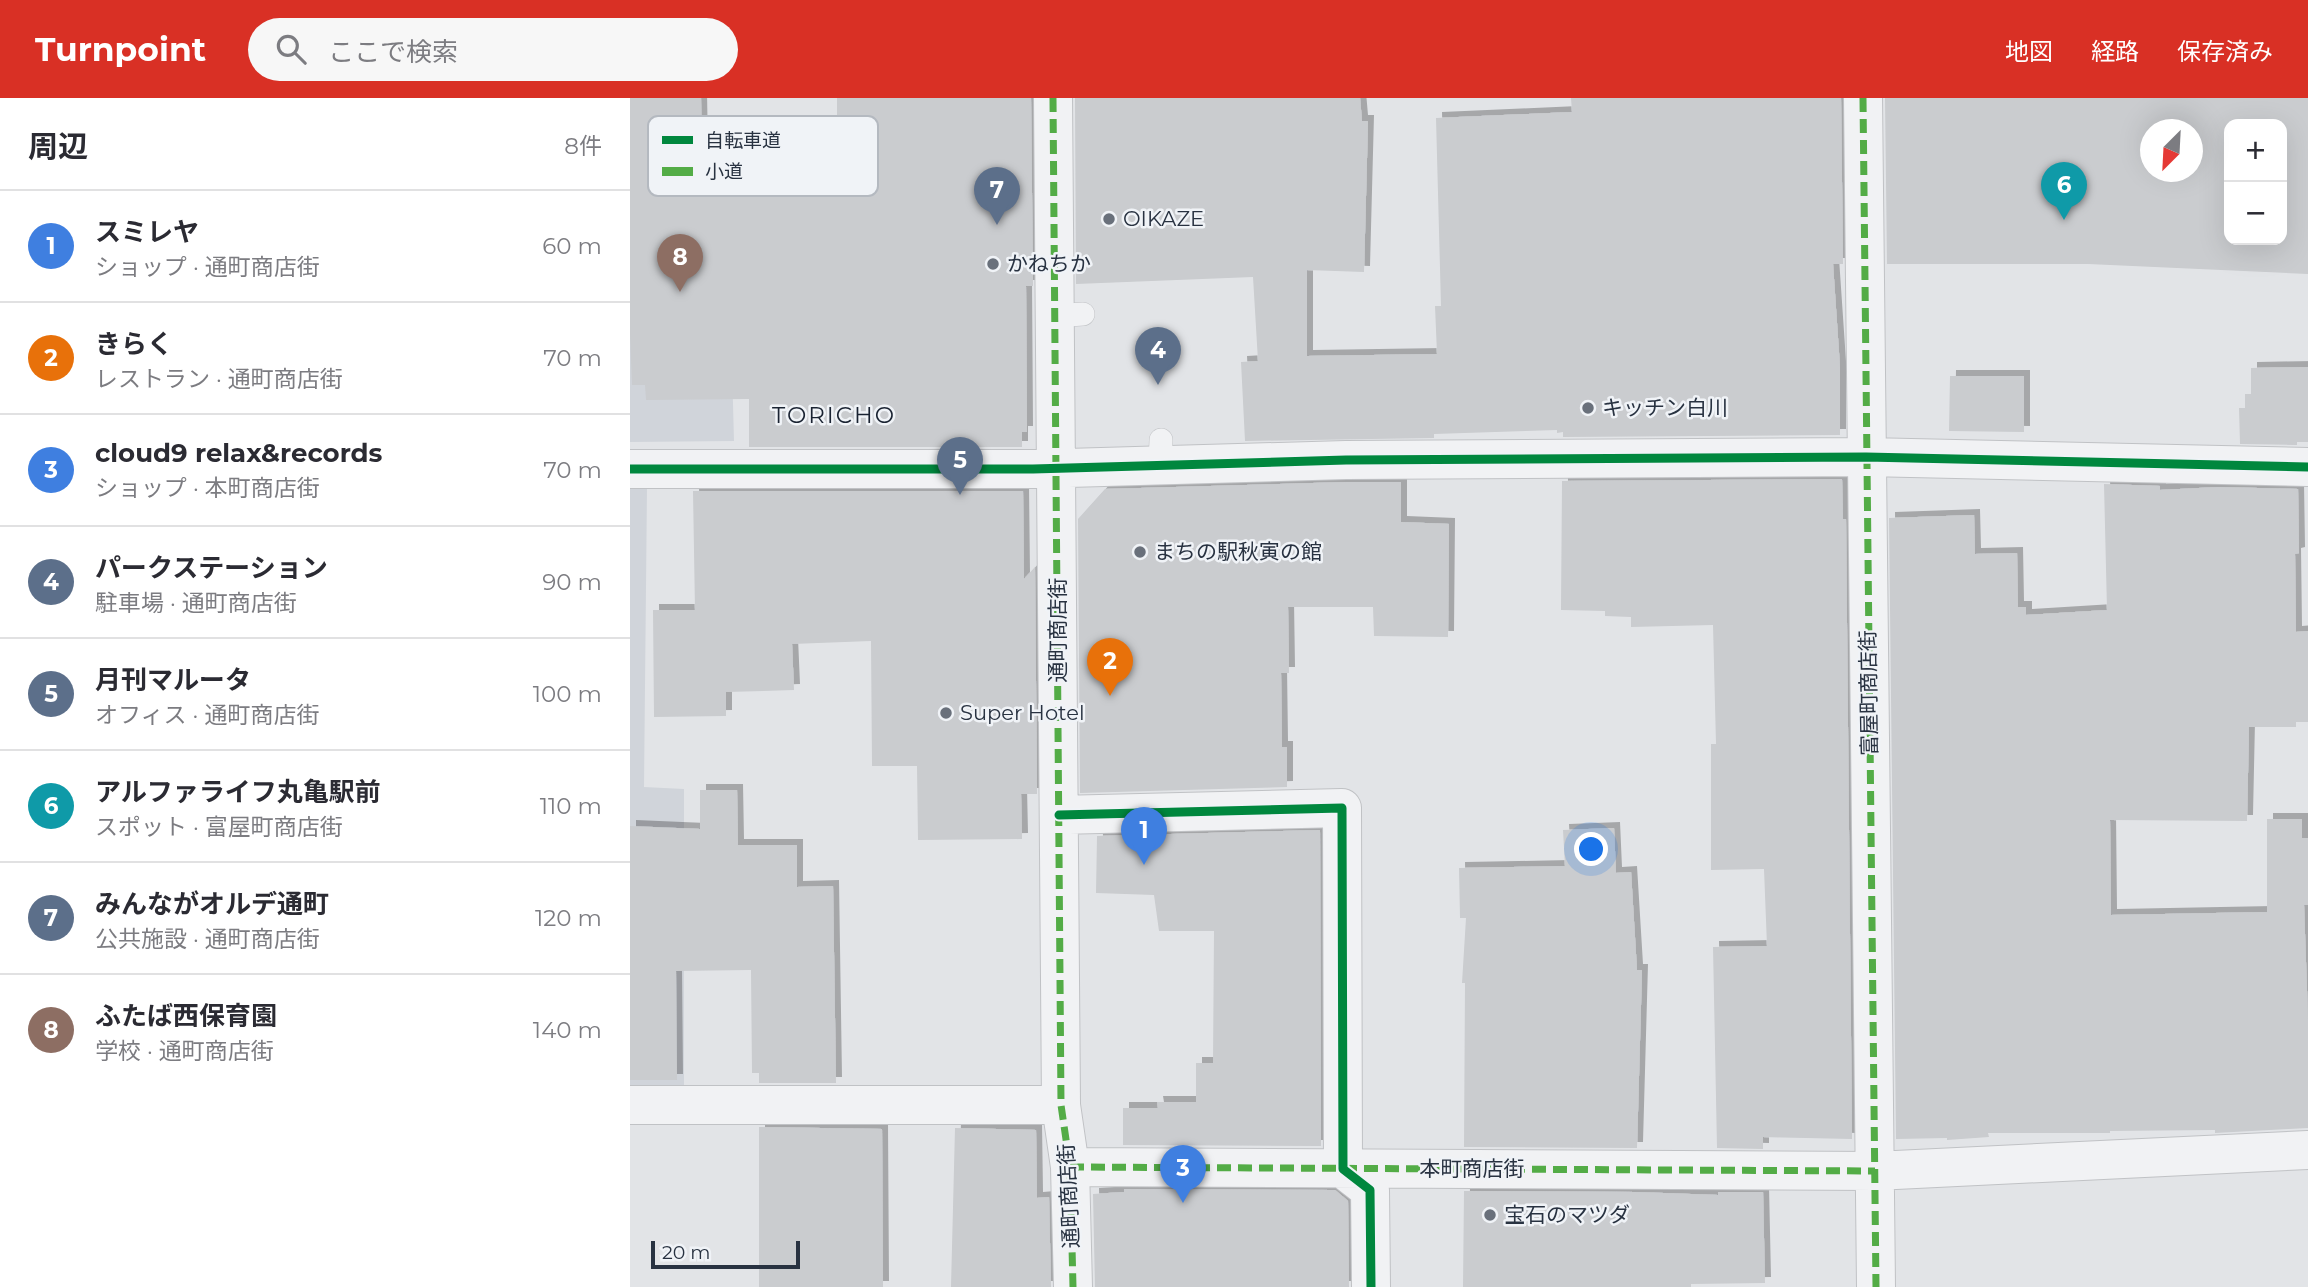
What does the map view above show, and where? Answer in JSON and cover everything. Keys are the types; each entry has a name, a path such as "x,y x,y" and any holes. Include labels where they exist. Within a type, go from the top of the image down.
{"street":[{"name":"通町商店街","path":"1053,98 1068,315 1057,469 1061,1105 1070,1167 1073,1287"},
{"name":"富屋町商店街","path":"1863,98 1876,1287"},
{"path":"630,469 1057,469 1160,453 1346,460 1866,457 2308,467"},
{"path":"1059,815 1342,808 1343,1168 1370,1191 1371,1287"},
{"path":"630,1105 1061,1105"},
{"name":"本町商店街","path":"1070,1167 1875,1171 2308,1150"}],"shaded area":[{"path":"630,141 648,141 648,196 727,196 734,441 630,442"},
{"path":"630,488 647,488 644,787 684,789 684,1085 630,1086"}],"building":[{"path":"630,98 701,98 701,116 648,116 648,196 878,196 878,116 837,116 837,98 1031,98 1033,286 1026,286 1027,432 1022,432 1022,447 749,447 749,399 646,400 645,385 632,385"},
{"path":"1075,98 1360,98 1362,121 1368,121 1364,272 1307,270 1307,356 1437,354 1435,306 1441,306 1436,118 1572,112 1571,98 1841,98 1843,264 1833,264 1840,367 1840,435 1563,437 1563,432 1557,433 1557,430 1434,434 1434,438 1245,441 1241,362 1258,361 1253,277 1076,284"},
{"path":"1885,98 2308,98 2308,274 2088,264 1887,264"},
{"path":"2308,367 2308,442 2297,442 2297,445 2240,444 2239,408 2245,408 2245,394 2251,394 2251,368"},
{"path":"1950,376 2024,376 2024,432 1949,431"},
{"path":"1842,479 1843,519 1846,519 1852,1139 1763,1137 1763,1149 1717,1148 1713,947 1767,946 1764,869 1711,870 1711,744 1716,744 1713,625 1631,627 1631,617 1605,616 1605,611 1561,610 1562,481"},
{"path":"1401,482 1401,522 1449,524 1448,637 1374,636 1373,607 1288,607 1289,673 1281,673 1282,747 1287,747 1287,787 1080,793 1078,519 1105,489"},
{"path":"2104,484 2160,486 2160,490 2218,487 2298,489 2296,632 2308,631 2308,722 2296,722 2296,727 2249,727 2247,821 2110,820 2111,915 2267,912 2267,819 2302,819 2302,838 2308,838 2308,905 2304,905 2308,1128 2215,1133 2215,1130 1988,1133 1989,1137 1947,1140 1896,1139 1889,518 1974,515 1975,554 2017,553 2018,607 2026,607 2026,615 2107,610"},
{"path":"693,491 1023,491 1024,579 1035,567 1037,794 1021,794 1022,839 918,840 917,766 872,766 871,641 792,644 794,690 726,692 726,716 654,717 653,610 695,610"},
{"path":"700,790 737,790 738,845 797,845 797,887 833,886 836,1083 759,1083 759,1073 752,1073 751,970 676,971 677,1080 630,1080 630,826 700,829"},
{"path":"1614,828 1616,873 1631,872 1637,970 1642,970 1637,1148 1464,1147 1465,983 1462,983 1466,918 1460,918 1459,868 1565,866 1563,830"},
{"path":"1320,830 1321,1146 1123,1145 1123,1108 1158,1108 1157,1102 1196,1102 1196,1063 1213,1063 1214,931 1159,931 1154,895 1096,893 1097,836"},
{"path":"759,1127 882,1129 883,1287 759,1287"},
{"path":"955,1128 1036,1130 1037,1198 1049,1197 1051,1287 951,1287"},
{"path":"1124,1189 1335,1190 1348,1201 1349,1287 1095,1287 1093,1194 1124,1192"},
{"path":"1464,1191 1718,1195 1718,1192 1763,1192 1765,1283 1691,1284 1691,1287 1463,1287"}],"marked path":[{"path":"1053,98 1061,1105 1070,1167 1073,1287"},
{"path":"1863,98 1876,1287"},
{"path":"1070,1167 1875,1171"}],"cycle path":[{"path":"630,469 1033,469 1346,460 1866,457 2308,467"},
{"path":"1059,815 1342,808 1343,1169 1370,1190 1371,1287"}],"place":[{"name":"OIKAZE","path":"1109,219"},
{"name":"アルファライフ丸亀駅前","path":"2064,220"},
{"name":"みんながオルデ通町","path":"997,225"},
{"name":"かねちか","path":"993,264"},
{"name":"ふたば西保育園","path":"680,292"},
{"name":"パークステーション","path":"1158,385"},
{"name":"キッチン白川","path":"1588,408"},
{"name":"月刊マルータ","path":"960,495"},
{"name":"まちの駅秋寅の館","path":"1140,552"},
{"name":"きらく","path":"1110,696"},
{"name":"Super Hotel","path":"946,713"},
{"name":"スミレヤ","path":"1144,865"},
{"name":"cloud9 relax&records","path":"1183,1203"},
{"name":"宝石のマツダ","path":"1490,1215"}],"district":[{"name":"TORICHO","path":"834,415"}]}
